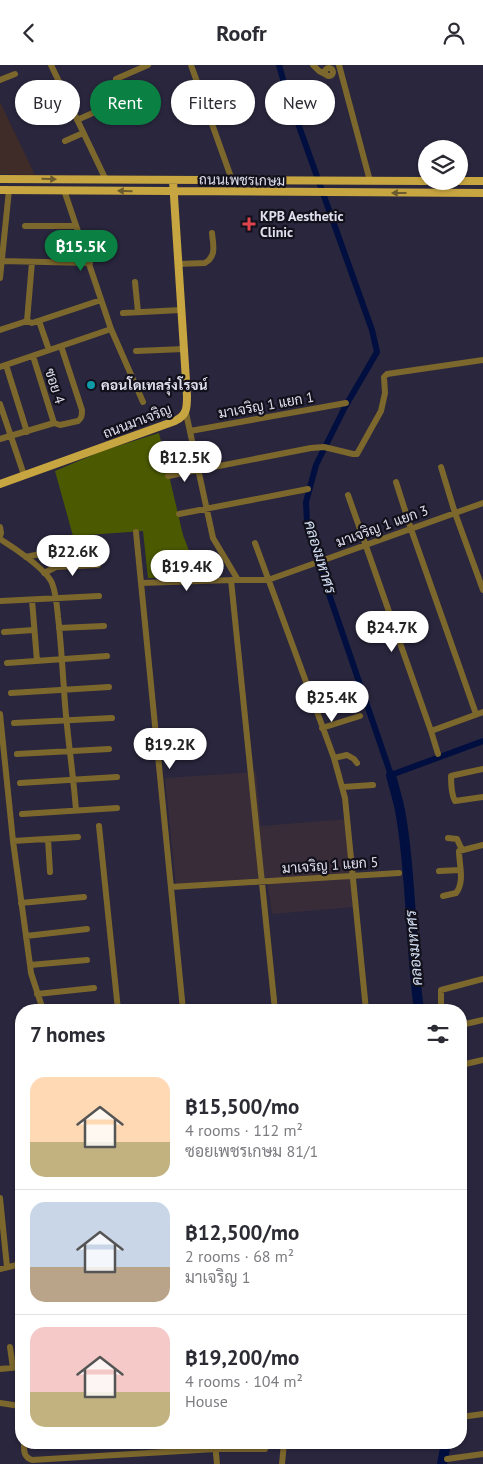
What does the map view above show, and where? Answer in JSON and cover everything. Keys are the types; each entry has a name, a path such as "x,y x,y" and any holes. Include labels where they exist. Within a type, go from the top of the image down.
{"main road":[{"name":"ถนนเพชรเกษม","path":"0,179 418,181"},
{"name":"ถนนมาเจริญ","path":"0,484 175,421 186,413 187,396 174,181"},
{"path":"468,181 483,181"},
{"name":"ถนนเพชรเกษม","path":"4,190 483,193"}],"street":[{"path":"50,65 57,80"},
{"path":"116,79 148,65"},
{"path":"192,65 232,180"},
{"path":"313,65 325,74 326,69 329,68 332,69 333,74 341,73"},
{"path":"339,65 370,181"},
{"path":"0,80 15,74"},
{"path":"79,125 106,180"},
{"path":"65,141 83,133"},
{"path":"0,278 4,190"},
{"path":"64,190 111,329 143,402"},
{"path":"26,226 76,226"},
{"path":"178,263 205,263 212,258 214,252 212,233"},
{"path":"1,261 90,263"},
{"path":"27,321 32,262"},
{"path":"136,283 138,312"},
{"path":"0,330 27,321 32,323 39,321 101,300"},
{"path":"124,313 182,310"},
{"path":"39,321 49,350"},
{"path":"27,432 3,366 111,329"},
{"path":"0,439 54,423 60,425 78,421 82,417 82,410 61,346"},
{"path":"136,351 184,349"},
{"name":"ซอย 4","path":"33,356 54,423"},
{"path":"168,476 311,448 324,447 353,454 359,452 381,411 385,393 384,377 483,361"},
{"name":"มาเจริญ 1 แยก 1","path":"190,431 346,403"},
{"path":"0,404 24,475"},
{"path":"186,413 213,538 235,580 274,1004"},
{"path":"441,467 455,513 483,590"},
{"path":"396,482 411,529 480,713 431,731"},
{"path":"179,514 308,489"},
{"path":"348,495 438,754"},
{"name":"มาเจริญ 1 แยก 3","path":"141,583 268,580 483,503"},
{"path":"0,527 0,537 26,557 52,583 56,599 63,659 64,690 76,810"},
{"path":"136,532 182,1004"},
{"path":"255,543 343,787 365,1004"},
{"path":"26,557 40,554 97,551"},
{"path":"44,573 56,567 98,565"},
{"path":"1,601 99,596"},
{"path":"32,600 37,661"},
{"path":"59,628 104,626"},
{"path":"4,632 34,630"},
{"path":"7,663 107,656"},
{"path":"11,693 109,687"},
{"path":"0,714 21,903 30,965 41,1004"},
{"path":"322,728 360,715"},
{"path":"14,723 112,718"},
{"path":"17,754 110,749"},
{"path":"334,759 347,755 357,763"},
{"path":"483,769 451,776 455,801 483,797"},
{"path":"20,783 117,777"},
{"path":"343,787 373,785"},
{"path":"22,814 117,808"},
{"path":"99,826 117,1004"},
{"path":"13,841 78,837"},
{"path":"448,838 457,839 462,850"},
{"path":"48,839 50,872"},
{"path":"443,896 458,891 460,885 459,853 462,850 483,845"},
{"path":"439,871 460,870"},
{"name":"มาเจริญ 1 แยก 5","path":"171,887 399,873"},
{"path":"21,903 84,897"},
{"path":"26,936 87,929"},
{"path":"30,965 87,960"},
{"path":"440,1004 441,990 483,979"},
{"path":"37,994 94,988"},
{"path":"467,1024 483,1020"},
{"path":"467,1064 483,1060"},
{"path":"0,1198 3,1268"},
{"path":"0,1369 13,1368 10,1347"},
{"path":"0,1403 15,1404"},
{"path":"467,1416 483,1414"},
{"path":"24,1449 27,1459 32,1460 176,1449"},
{"path":"215,1449 217,1464"},
{"path":"282,1464 283,1449"},
{"path":"447,1459 483,1454"}],"shaded area":[{"path":"0,102 35,175 0,174"},
{"path":"256,772 261,826 348,819 355,907 272,914 267,880 176,886 165,778"}],"green space":[{"path":"159,433 183,535 199,577 148,578 143,531 73,536 55,471 102,451"}],"waterway":[{"name":"คลองมหาศร","path":"279,65 286,90 372,330 377,352 345,407 316,465 306,502 307,523 317,559 391,775 483,741"},
{"name":"คลองมหาศร","path":"391,775 405,840 418,1004"},
{"name":"คลองมหาศร","path":"442,1464 445,1449"}],"place":[{"name":"KPB Aesthetic Clinic","path":"249,224"},
{"name":"คอนโดเทลรุ่งโรจน์","path":"91,385"}]}
